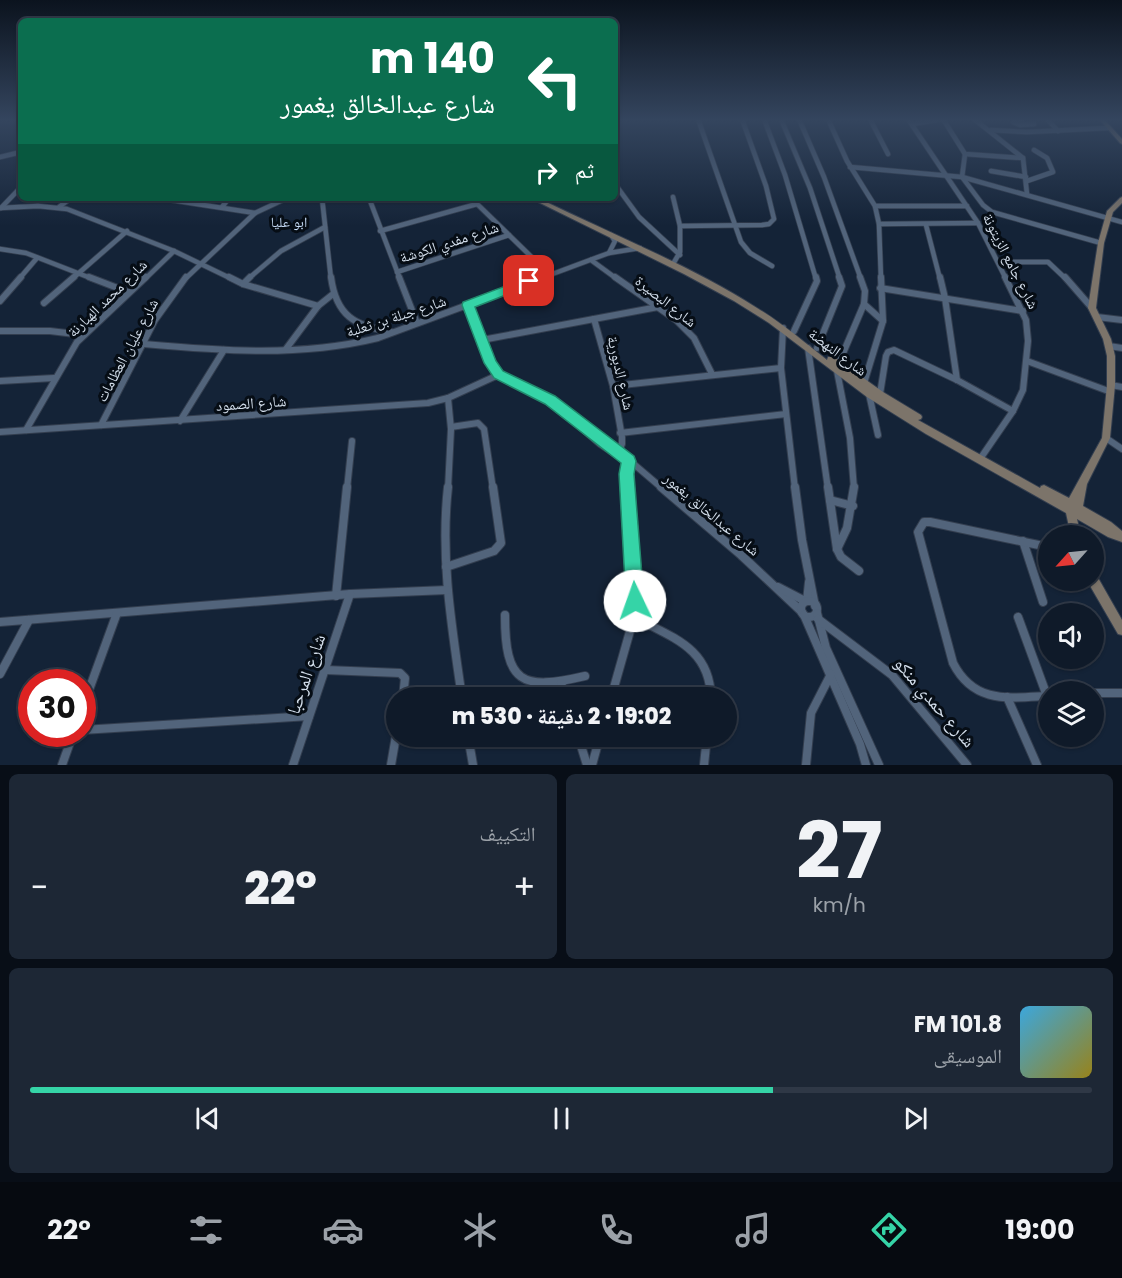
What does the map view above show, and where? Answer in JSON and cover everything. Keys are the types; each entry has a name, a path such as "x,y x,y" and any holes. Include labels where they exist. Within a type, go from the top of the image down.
{"street":[{"path":"711,155 744,248 772,266"},
{"path":"680,225 769,224 774,215 754,155"},
{"path":"778,155 817,281 794,331"},
{"path":"796,155 810,188 842,286 841,294 812,348 837,549 841,557 859,571"},
{"path":"815,155 865,291 864,304 838,368 855,474 847,528 837,549"},
{"path":"844,155 875,206 879,224 883,321 864,383"},
{"name":"شارع جامع الزيتونة","path":"931,155 967,206 999,262 1023,311 1027,332 1023,390 1013,411 981,457"},
{"path":"965,155 962,177 983,206 992,212 1101,243"},
{"path":"975,155 1023,158"},
{"path":"1019,155 1023,158 1027,194"},
{"path":"991,171 1026,179 1053,172 1047,158 1042,155"},
{"path":"850,167 962,177 1109,216 1122,222"},
{"path":"618,188 639,217 677,260"},
{"path":"0,208 18,190"},
{"path":"673,197 680,225 677,260"},
{"path":"1092,308 1101,243 1109,216 1114,206 1122,199"},
{"path":"59,207 67,201"},
{"path":"189,201 255,213"},
{"path":"222,207 227,201"},
{"name":"شارع عليان العظامات","path":"101,425 170,296 199,263 255,213 279,201"},
{"path":"322,201 336,303 350,320 374,330 392,333"},
{"path":"370,201 417,323"},
{"path":"474,201 549,274"},
{"name":"شارع النهضة","path":"539,201 641,248 677,260 812,348 869,394 1111,534 1122,537"},
{"name":"شارع النهضة","path":"548,201 677,260 765,311 794,331 812,348"},
{"path":"380,231 477,204"},
{"path":"1109,216 1122,204"},
{"path":"875,206 967,206"},
{"path":"0,208 59,207 127,231 243,284 318,306"},
{"path":"879,224 978,224"},
{"path":"926,225 945,298 957,380"},
{"path":"243,284 280,250 303,236 325,227"},
{"path":"44,303 127,231"},
{"path":"609,254 615,241 611,235"},
{"name":"شارع مفدي الكوشة","path":"397,272 509,236"},
{"name":"شارع جبلة بن ثعلبة","path":"144,344 224,351 351,344 392,333 609,254 641,248"},
{"path":"0,249 19,251 128,292"},
{"name":"شارع محمد الهبارنة","path":"26,430 54,378 83,336 174,251"},
{"path":"0,301 37,258"},
{"name":"شارع البصيرة","path":"591,260 688,331 712,374"},
{"path":"999,262 1048,262 1056,267 1092,308 1109,346 1111,388 1106,438 1082,484 1074,511 1075,525"},
{"path":"880,288 1023,311"},
{"path":"286,349 318,306 333,294"},
{"path":"864,304 883,321"},
{"path":"468,305 490,363 498,375"},
{"path":"482,340 658,307"},
{"path":"1097,317 1122,320"},
{"name":"شارع الدبورية","path":"594,319 613,386 622,444 615,451"},
{"path":"783,328 781,368 801,540 809,579 826,648 879,765"},
{"path":"0,331 50,331 83,336"},
{"path":"1109,346 1122,348"},
{"path":"880,394 886,356 888,352 894,350 957,380 1013,411"},
{"path":"180,421 224,351"},
{"path":"1026,361 1111,388 1122,387"},
{"path":"613,386 781,368"},
{"name":"شارع النهضة","path":"838,368 981,457"},
{"name":"شارع الصمود","path":"0,432 428,403 448,398 498,375"},
{"name":"شارع عبدالخالق يغمور","path":"498,375 550,400 630,463 803,613"},
{"path":"0,381 54,378"},
{"path":"869,394 878,435"},
{"path":"448,398 450,427 446,567 460,687"},
{"path":"620,433 786,414"},
{"path":"446,567 494,551 501,543 484,429 478,423 450,427"},
{"path":"1106,438 1122,449"},
{"path":"336,596 352,441"},
{"path":"614,687 634,617 635,591 626,474 630,463"},
{"path":"830,500 852,506"},
{"path":"1038,545 930,522 921,525 918,532 956,673 971,688 990,696 1038,696"},
{"path":"1023,541 1043,602"},
{"path":"809,579 806,601 801,604 803,613 831,674 860,744 866,765"},
{"name":"شارع عبدالخالق يغمور","path":"772,584 806,601"},
{"path":"0,622 351,594 447,590"},
{"path":"1099,591 1122,630"},
{"name":"شارع المرحبا","path":"293,765 351,594"},
{"name":"شارع حمدي منكو","path":"806,601 817,613 892,675 968,765"},
{"path":"96,671 117,613"},
{"path":"803,613 812,617 817,613"},
{"path":"505,615 505,648 520,678 528,683 561,682 585,676"},
{"path":"1017,616 1042,681"},
{"path":"634,617 702,658 711,675 711,687"},
{"path":"0,675 29,620"},
{"path":"326,670 400,673 405,678 404,687"},
{"path":"806,765 811,713 831,674"},
{"path":"561,682 563,687"},
{"path":"1104,693 1122,693"},
{"path":"1006,697 1037,765"},
{"path":"96,729 309,716"},
{"path":"62,765 69,747"},
{"path":"391,765 394,747"},
{"path":"470,747 472,765"},
{"path":"583,747 590,765"},
{"path":"590,765 596,747"},
{"path":"704,765 706,747"}],"district":[{"name":"ابو عليا","path":"289,222"}],"route":[{"path":"529,281 468,305 490,363 498,375 550,400 591,434 629,461 626,474 631,517 635,601"}]}
